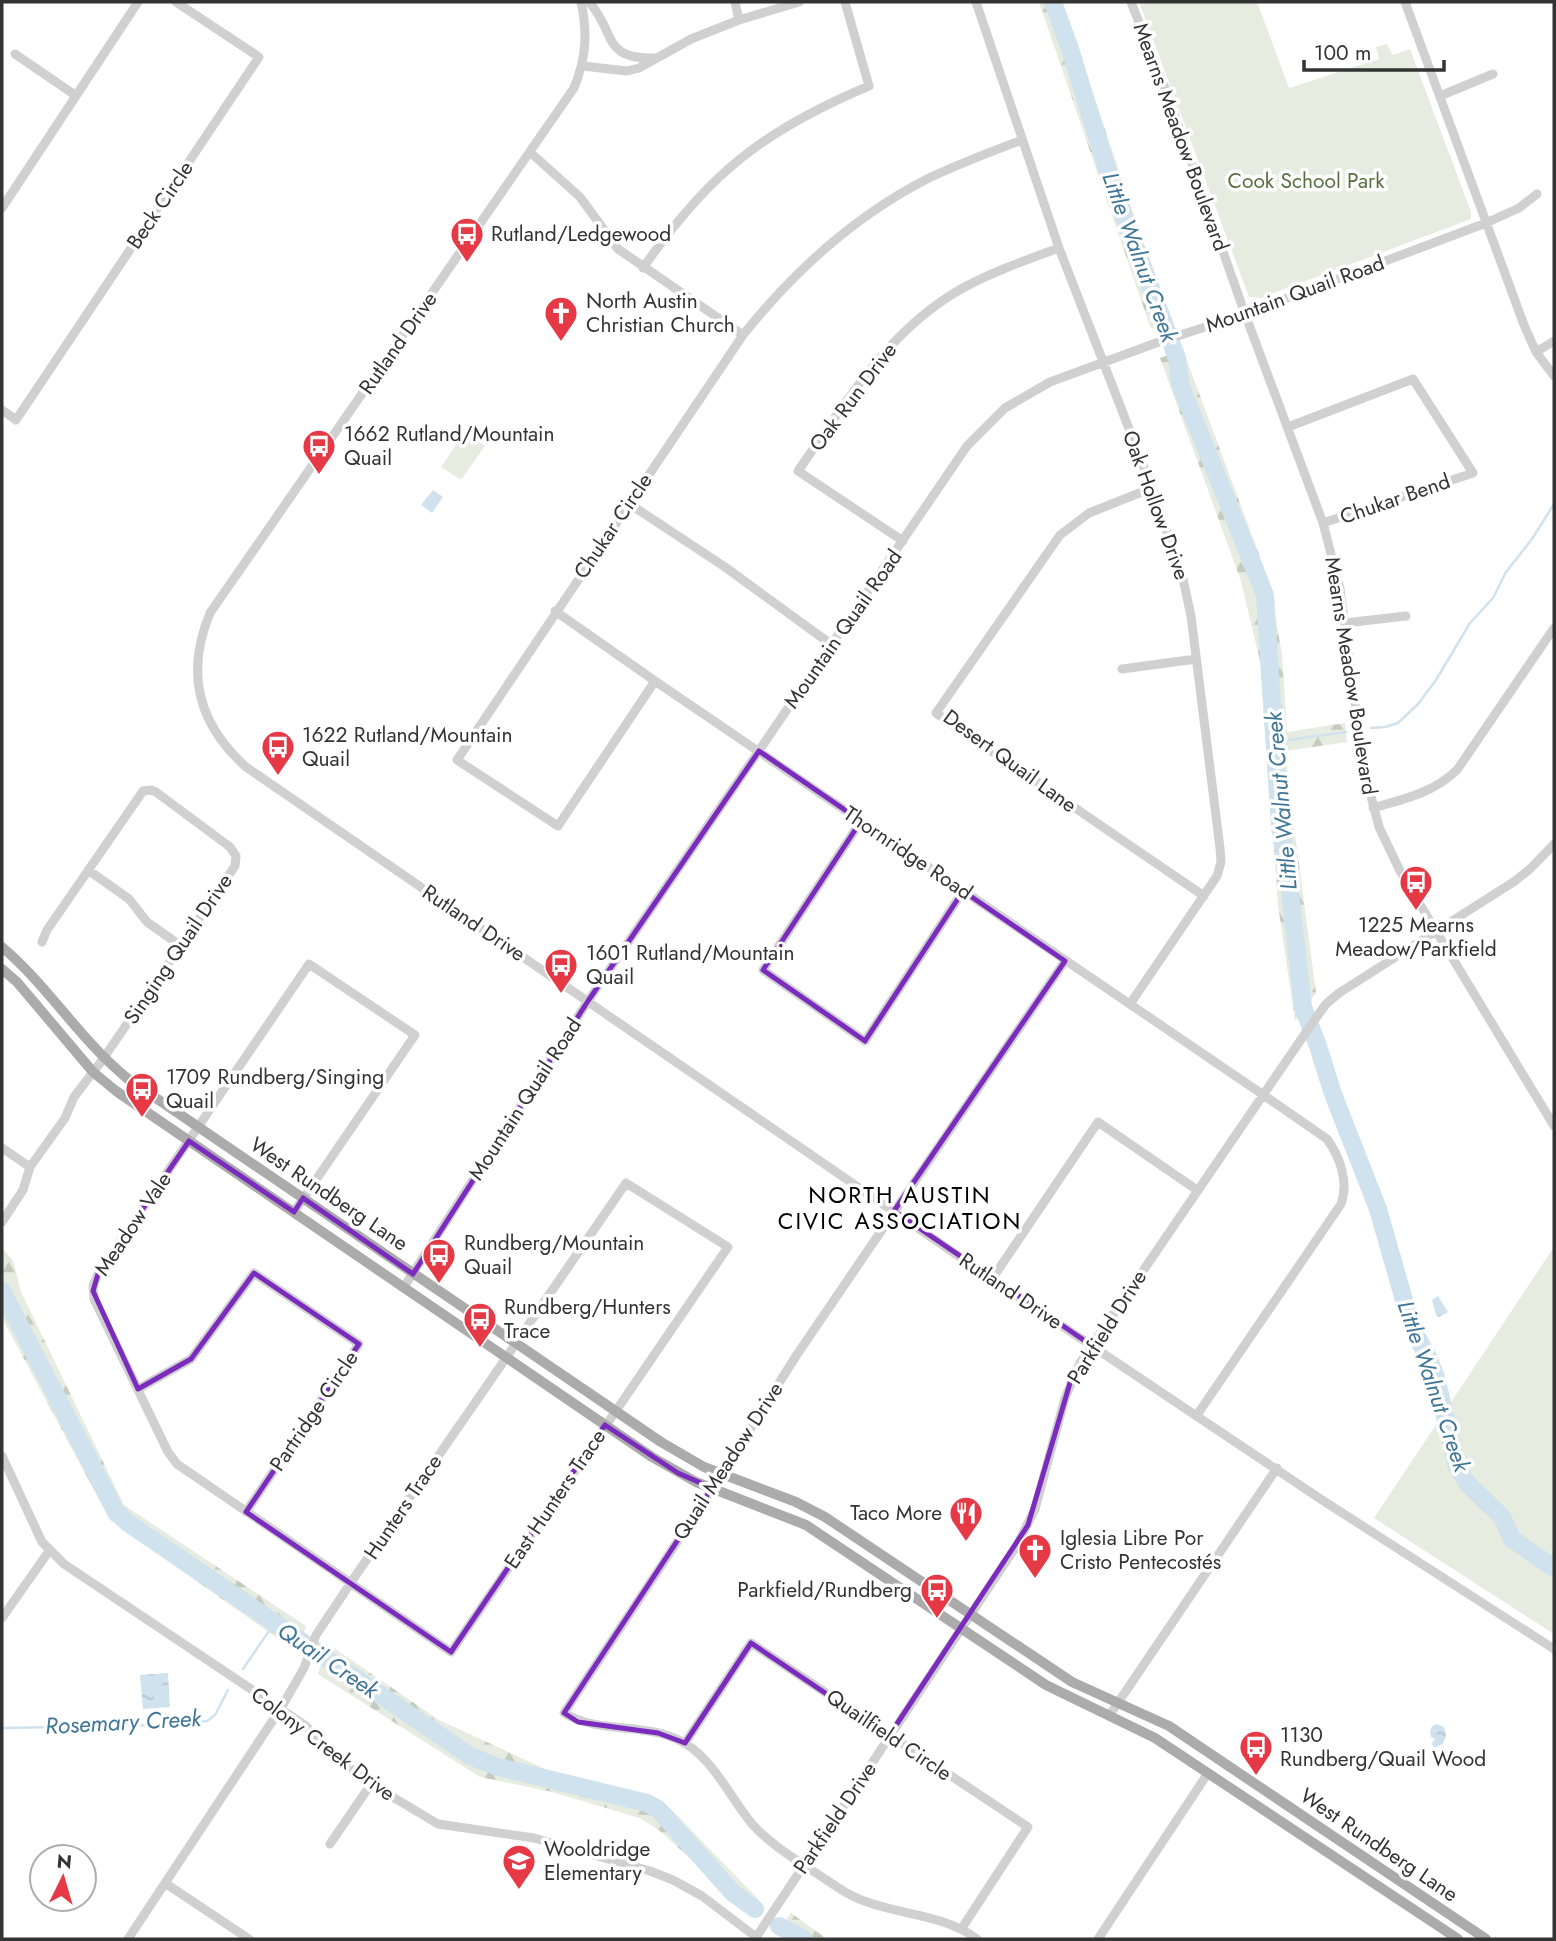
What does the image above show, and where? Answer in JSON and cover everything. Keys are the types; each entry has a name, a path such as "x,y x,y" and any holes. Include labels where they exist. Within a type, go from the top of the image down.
{"main road":[{"name":"West Rundberg Lane","path":"2,947 36,980 103,1059 198,1128 660,1442 722,1474 796,1502 836,1524 1072,1682 1168,1726 1486,1939"},
{"name":"West Rundberg Lane","path":"2,969 93,1072 116,1091 605,1425 678,1473 791,1518 828,1539 1046,1685 1155,1738 1458,1939"},
{"path":"828,1539 836,1524"},
{"path":"1371,1882 1381,1869"}],"street":[{"path":"2,208 138,2"},
{"name":"Beck Circle","path":"2,410 16,420 259,57 176,2"},
{"name":"Rutland Drive","path":"581,2 587,44 583,66 574,88 218,599 204,628 197,673 201,698 211,725 231,754 246,767 992,1279 1319,1498 1554,1649"},
{"path":"589,2 599,13 612,43 619,52 638,59 657,58"},
{"path":"735,2 739,20"},
{"path":"583,66 627,71 691,39 739,20 799,2"},
{"path":"643,268 680,216 732,164 784,127 825,104 869,86 845,2"},
{"name":"Oak Hollow Drive","path":"976,2 1059,248 1152,488 1188,596 1221,855 1217,876 1130,1004"},
{"name":"Mearns Meadow Boulevard","path":"1131,2 1167,93 1323,523 1340,589 1364,769 1373,808 1391,854 1554,1126"},
{"path":"1405,2 1524,325 1536,352 1554,376"},
{"path":"15,54 75,95"},
{"path":"1440,96 1493,74"},
{"name":"Chukar Circle","path":"655,681 558,826 457,760 628,503 743,335 773,298 800,270 859,221 925,180 1022,140"},
{"path":"531,153 580,197 618,249 743,335"},
{"name":"Mountain Quail Road","path":"404,1287 588,1001 967,446 992,419 1035,389 1156,343 1245,314 1486,223 1519,208 1537,194"},
{"name":"Oak Run Drive","path":"904,541 798,471 867,373 909,326 968,285 1059,248"},
{"path":"1536,352 1554,341"},
{"name":"Chukar Bend","path":"1287,427 1413,379 1473,473 1323,523"},
{"name":"Desert Quail Lane","path":"1152,488 1089,513 1060,536 936,713 1204,896"},
{"path":"628,503 832,645"},
{"name":"Thornridge Road","path":"555,611 1262,1094 1326,1139 1334,1148 1344,1182 1342,1204 1197,1415"},
{"path":"1345,623 1406,616"},
{"path":"1373,808 1429,791 1447,780 1554,628"},
{"path":"1122,669 1196,659"},
{"name":"Singing Quail Drive","path":"2,1223 23,1190 30,1167 65,1118 74,1097 235,866 236,856 230,847 156,792 146,790 137,797 47,930 42,942"},
{"path":"861,821 764,970 865,1041 963,891"},
{"name":"Parkfield Drive","path":"755,1938 1017,1545 1035,1509 1070,1383 1091,1345 1326,1004 1353,983 1515,881 1554,844"},
{"path":"88,870 130,900 142,917 181,946"},
{"name":"Quail Meadow Drive","path":"685,1743 658,1733 578,1721 564,1713 722,1474 796,1356 1065,961"},
{"name":"Meadow Vale","path":"303,1198 415,1035 309,964 98,1274 93,1286 96,1303 168,1452 177,1464 351,1583"},
{"path":"992,1279 1098,1122 1197,1190"},
{"path":"2,1148 30,1167"},
{"name":"Hunters Trace","path":"128,1939 281,1708 304,1668 316,1635 626,1183 728,1247"},
{"path":"294,1212 303,1198"},
{"name":"East Hunters Trace","path":"351,1583 451,1652 728,1247"},
{"name":"Partridge Circle","path":"138,1389 191,1359 254,1273 359,1344 246,1512"},
{"name":"Colony Creek Drive","path":"2,1456 5,1470 48,1550 64,1564 306,1726 330,1752 371,1784 438,1824 534,1838 673,1880 702,1896 755,1938"},
{"path":"1109,1716 1277,1468"},
{"path":"2,1618 48,1550"},
{"name":"Quailfield Circle","path":"685,1743 751,1643 1028,1827 962,1928"},
{"path":"685,1743 702,1757 754,1826 804,1865 849,1895 865,1902 962,1928 976,1939"},
{"path":"1098,1939 1208,1773"},
{"path":"330,1844 371,1784"},
{"path":"165,1883 249,1939"}],"highlighted area":[{"path":"759,751 861,821 763,970 865,1041 963,891 1065,961 894,1211 1091,1345 1070,1383 1028,1525 889,1736 751,1643 685,1743 658,1733 578,1722 564,1713 712,1488 678,1473 605,1425 451,1652 246,1512 359,1344 254,1273 191,1359 138,1389 93,1291 98,1274 189,1141 294,1212 303,1198 413,1274 588,1001"}],"green space":[{"path":"1039,2 1062,2 1172,321 1151,329"},
{"name":"Cook School Park","path":"1139,2 1257,2 1289,88 1379,59 1376,47 1387,44 1393,55 1410,49 1471,212 1471,219 1261,298 1249,297"},
{"path":"1183,350 1270,584 1282,655 1287,732 1345,723 1347,742 1286,751 1316,993 1295,1021 1278,905 1260,661 1241,581 1160,358"},
{"path":"465,432 485,446 461,480 441,467"},
{"path":"1554,1247 1554,1634 1374,1518"},
{"path":"2,1248 13,1261 21,1292 124,1505 306,1626 297,1652 110,1520 2,1318"},
{"path":"328,1644 439,1720 558,1775 652,1798 670,1808 759,1900 750,1914 660,1831 640,1818 552,1792 480,1777 318,1674"},
{"path":"791,1913 827,1939 786,1939 776,1934"}],"water":[{"path":"433,490 443,497 432,513 421,505"},
{"path":"1438,1296 1448,1312 1439,1317 1432,1300"},
{"path":"168,1673 170,1707 143,1709 140,1675"},
{"path":"1437,1724 1444,1727 1446,1735 1443,1744 1434,1748 1432,1743 1435,1739 1430,1732 1432,1726"}],"waterway":[{"name":"Little Walnut Creek","path":"1053,2 1113,188 1177,358 1180,384 1265,595 1280,827 1303,1007 1333,1094 1378,1209 1412,1328 1436,1377 1456,1464 1467,1483 1502,1517 1512,1539 1554,1568"},
{"path":"1371,728 1398,723 1418,704 1436,680 1470,623 1493,598 1506,572 1532,539 1554,504"},
{"path":"1274,742 1346,732"},
{"name":"Quail Creek","path":"2,1291 116,1512 128,1523 470,1756 495,1766 647,1803 658,1809 733,1893 755,1909"},
{"path":"243,1669 271,1628 277,1625"},
{"name":"Rosemary Creek","path":"2,1728 166,1725 207,1721 215,1715 228,1690"},
{"name":"Quail Creek","path":"779,1926 804,1939"}],"place":[{"name":"Rutland/Ledgewood","path":"467,264"},
{"name":"North Austin Christian Church","path":"561,343"},
{"name":"1662 Rutland/Mountain Quail","path":"319,476"},
{"name":"1622 Rutland/Mountain Quail","path":"278,777"},
{"name":"1225 Mearns Meadow/Parkfield","path":"1416,912"},
{"name":"1601 Rutland/Mountain Quail","path":"561,995"},
{"name":"1709 Rundberg/Singing Quail","path":"142,1119"},
{"name":"Rundberg/Mountain Quail","path":"439,1285"},
{"name":"Rundberg/Hunters Trace","path":"480,1349"},
{"name":"Taco More","path":"966,1543"},
{"name":"Iglesia Libre Por Cristo Pentecostés","path":"1035,1580"},
{"name":"Parkfield/Rundberg","path":"937,1620"},
{"name":"1130 Rundberg/Quail Wood","path":"1256,1777"},
{"name":"Wooldridge Elementary","path":"519,1891"}],"district":[{"name":"NORTH AUSTIN CIVIC ASSOCIATION","path":"900,1208"}]}
